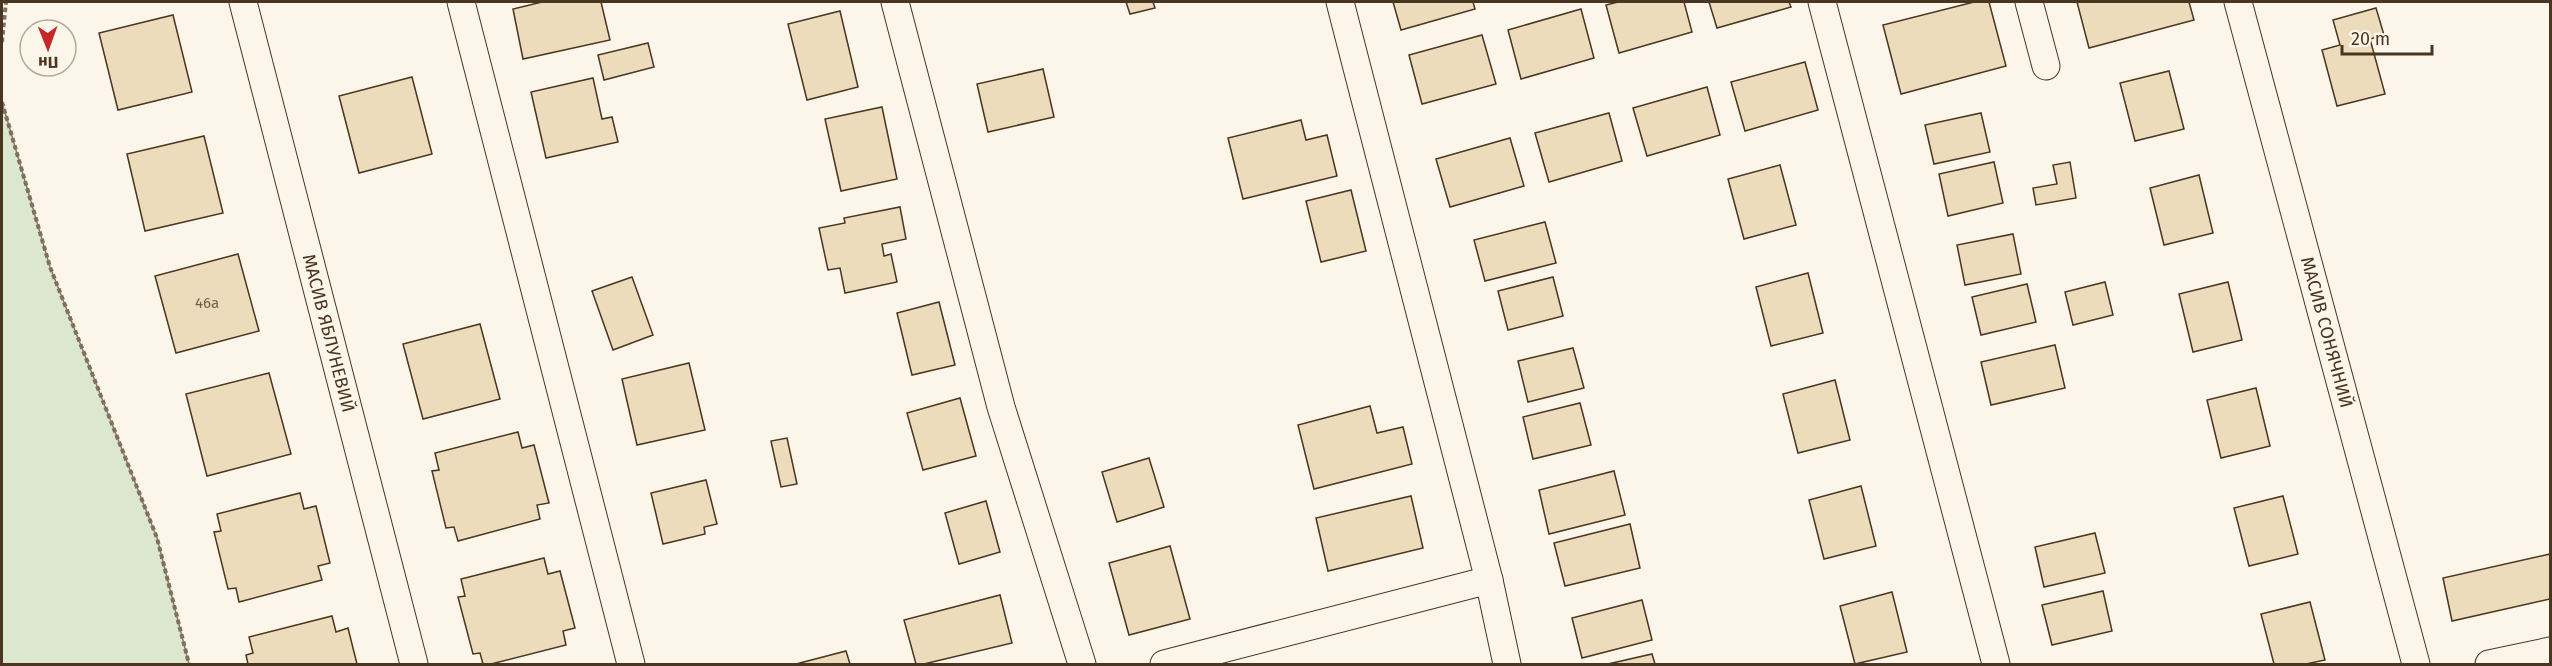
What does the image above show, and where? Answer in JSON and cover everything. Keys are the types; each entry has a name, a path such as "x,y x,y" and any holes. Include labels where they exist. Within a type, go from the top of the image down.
{"street":[{"name":"МАСИВ ЯБЛУНЕВИЙ","path":"243,2 414,664"},
{"path":"461,2 631,664"},
{"path":"895,2 1001,407 1082,664"},
{"path":"1340,2 1489,580 1507,664"},
{"path":"1822,2 1996,664"},
{"path":"2029,2 2046,66"},
{"name":"МАСИВ СОНЯЧНИЙ","path":"2245,3 2416,664"},
{"path":"1164,664 1489,580"},
{"path":"2489,664 2550,651"}],"path":[{"path":"2,42 6,2"},
{"path":"2,102 51,267 157,538 189,664"}],"green space":[{"path":"2,102 50,267 157,538 189,664 2,664"}],"building":[{"path":"542,2 601,2 610,40 523,59 513,9"},
{"path":"1126,2 1153,2 1155,8 1130,14"},
{"path":"1393,2 1473,2 1475,9 1401,30"},
{"path":"1618,2 1684,2 1692,32 1619,53 1606,5"},
{"path":"1709,2 1789,2 1791,7 1717,28"},
{"path":"1974,2 1989,2 2006,66 1901,94 1883,25"},
{"path":"2077,2 2189,2 2194,20 2089,48"},
{"path":"2376,8 2384,35 2370,39 2385,94 2337,106 2322,50 2340,45 2333,20"},
{"path":"1581,9 1594,58 1521,79 1508,30"},
{"path":"840,11 858,87 807,100 788,24"},
{"path":"173,15 192,92 118,110 99,33"},
{"path":"1482,35 1496,84 1422,104 1409,55"},
{"path":"648,43 654,67 604,80 598,55"},
{"path":"1805,62 1818,110 1745,131 1731,82"},
{"path":"1043,69 1054,117 988,132 977,84"},
{"path":"2169,71 2184,129 2135,141 2120,83"},
{"path":"412,77 432,154 359,173 339,96"},
{"path":"593,78 602,119 612,117 618,142 546,158 531,92"},
{"path":"1707,87 1720,135 1647,156 1633,108"},
{"path":"882,107 897,179 841,191 825,119"},
{"path":"1609,113 1622,161 1549,182 1535,133"},
{"path":"1981,113 1990,152 1934,164 1925,125"},
{"path":"1301,120 1306,140 1327,135 1337,176 1243,199 1228,138"},
{"path":"204,136 223,213 145,231 127,154"},
{"path":"1510,138 1524,186 1450,207 1436,159"},
{"path":"1994,162 2003,203 1948,216 1939,174"},
{"path":"2070,162 2076,198 2036,205 2033,188 2057,184 2053,165"},
{"path":"1780,165 1796,225 1744,239 1728,179"},
{"path":"2199,175 2213,233 2164,245 2150,188"},
{"path":"1351,190 1366,251 1321,262 1306,201"},
{"path":"900,207 906,239 882,244 884,256 891,254 897,282 845,293 840,268 828,270 819,228 845,223 844,218"},
{"path":"1545,222 1556,263 1485,281 1474,240"},
{"path":"2013,234 2021,274 1965,285 1957,245"},
{"path":"238,254 259,331 176,353 155,276"},
{"path":"1808,273 1823,333 1771,346 1756,287"},
{"path":"632,277 653,335 613,350 592,291"},
{"path":"1553,277 1563,316 1508,330 1498,291"},
{"path":"2105,282 2113,315 2073,325 2065,292"},
{"path":"2228,282 2242,340 2193,352 2179,294"},
{"path":"2027,284 2036,322 1981,335 1972,297"},
{"path":"939,302 955,365 912,375 897,313"},
{"path":"480,324 500,399 423,419 403,344"},
{"path":"2055,345 2065,388 1991,405 1981,362"},
{"path":"1573,348 1584,388 1528,402 1518,361"},
{"path":"689,363 705,430 637,445 622,379"},
{"path":"269,373 291,454 207,476 186,394"},
{"path":"1835,380 1850,440 1798,453 1783,394"},
{"path":"2256,388 2270,446 2221,458 2207,400"},
{"path":"960,398 976,456 923,470 907,413"},
{"path":"1580,403 1591,445 1533,459 1523,417"},
{"path":"1370,406 1377,433 1403,427 1412,464 1314,489 1298,425"},
{"path":"518,432 522,448 534,445 549,503 537,505 540,519 458,541 454,527 446,528 432,471 439,470 435,453"},
{"path":"787,438 797,484 781,487 771,441"},
{"path":"1149,458 1164,507 1117,522 1102,472"},
{"path":"1614,471 1625,515 1549,534 1539,490"},
{"path":"706,480 717,524 704,527 705,534 663,544 651,493"},
{"path":"1861,486 1876,546 1824,559 1809,500"},
{"path":"300,493 304,509 316,506 330,563 318,566 322,580 239,602 236,588 228,589 214,532 221,531 217,514"},
{"path":"1411,496 1423,548 1328,571 1316,518"},
{"path":"2283,496 2298,554 2249,566 2234,508"},
{"path":"986,501 1000,552 959,564 945,513"},
{"path":"1630,524 1640,568 1565,586 1554,543"},
{"path":"2095,533 2105,573 2044,587 2035,547"},
{"path":"1170,546 1190,619 1129,635 1109,563"},
{"path":"2550,554 2550,599 2452,621 2443,578"},
{"path":"544,558 548,574 560,571 575,628 563,631 566,645 483,664 480,653 473,654 458,597 465,596 461,579"},
{"path":"2103,591 2112,631 2052,645 2042,605"},
{"path":"1892,592 1907,652 1855,664 1840,606"},
{"path":"1000,595 1012,643 916,664 904,620"},
{"path":"1642,600 1652,640 1582,658 1572,618"},
{"path":"2310,602 2325,660 2306,664 2274,664 2261,614"},
{"path":"332,616 336,632 348,628 357,664 248,664 246,655 253,653 249,637"},
{"path":"846,651 850,664 796,664"},
{"path":"1652,654 1655,664 1608,664"}]}
